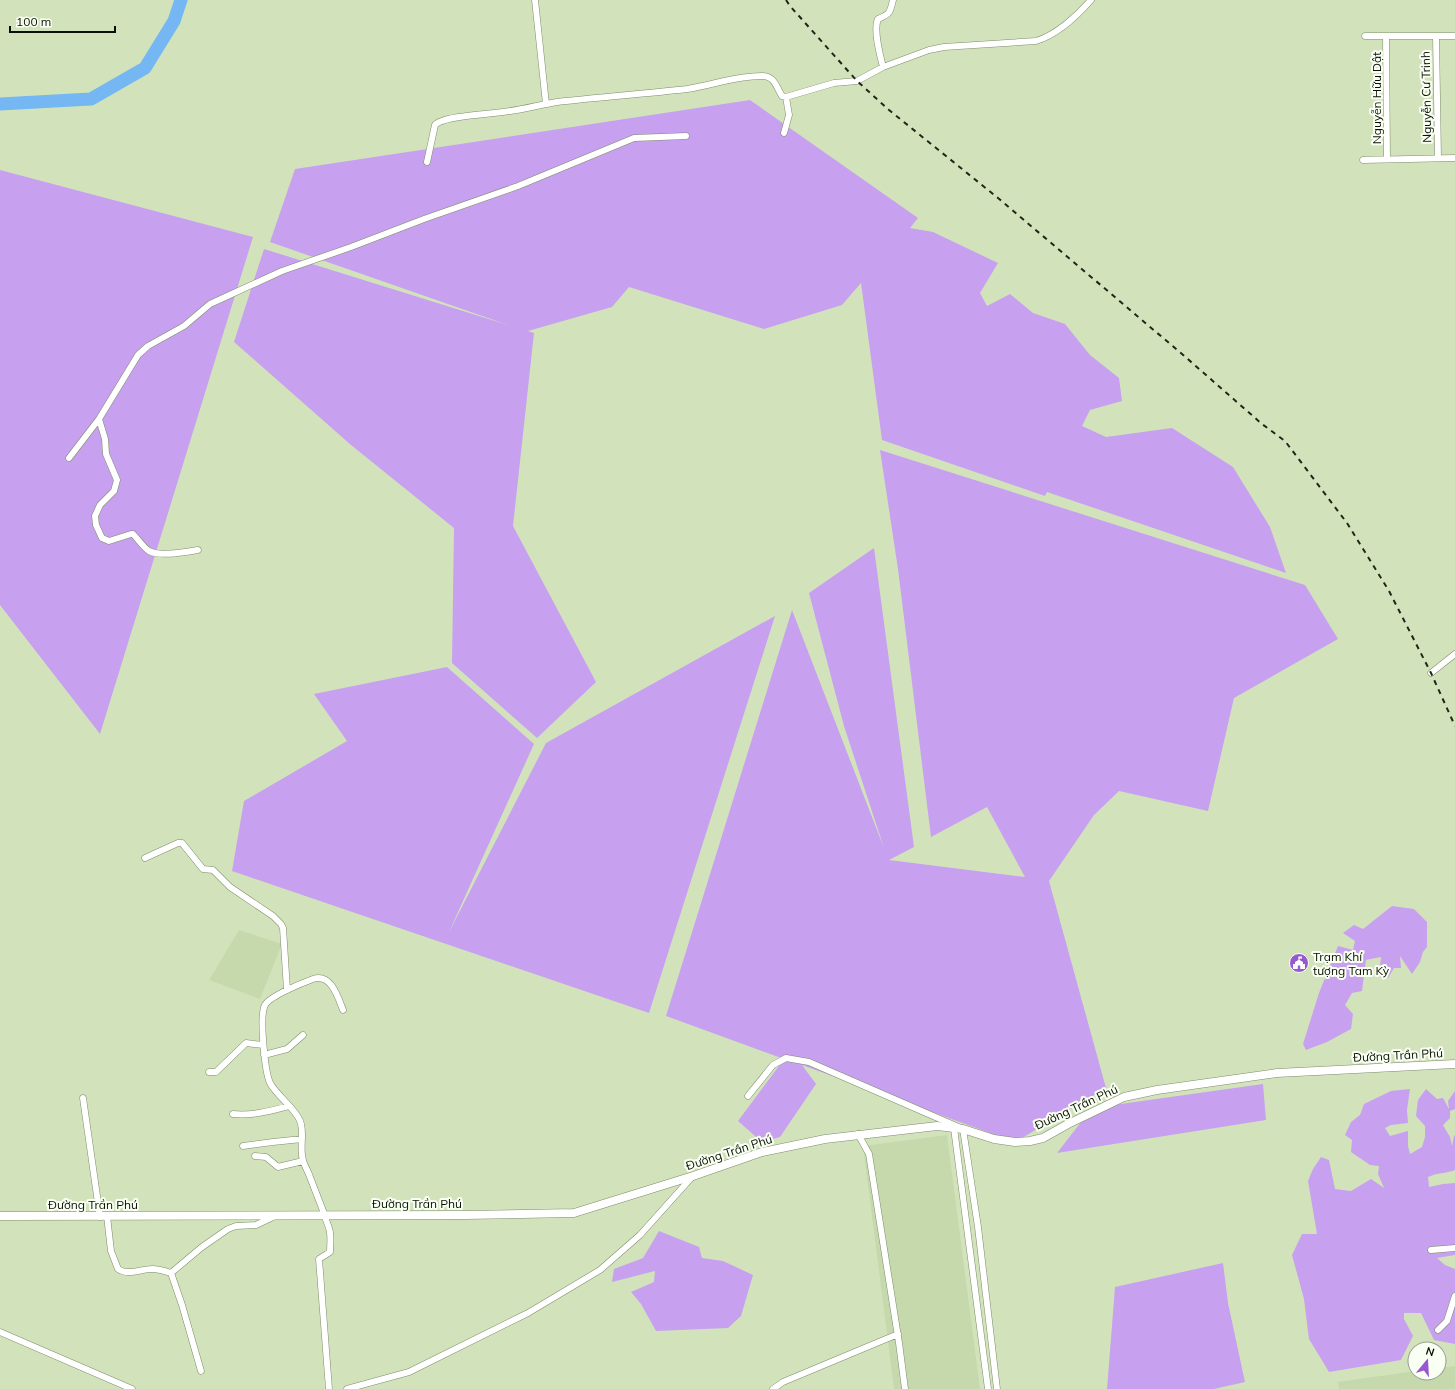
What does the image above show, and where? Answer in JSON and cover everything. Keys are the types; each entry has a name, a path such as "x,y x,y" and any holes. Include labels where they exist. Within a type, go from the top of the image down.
{"main road":[{"name":"Đường Trần Phú","path":"0,1216 324,1216 574,1213 693,1176 762,1152 825,1139 937,1126 963,1129 994,1140 1015,1142 1030,1141 1043,1138 1124,1097 1157,1090 1277,1073 1455,1064"}],"street":[{"path":"535,0 546,104"},
{"path":"883,67 876,25 878,19 888,15 891,10 893,0"},
{"path":"427,162 434,129 437,122 546,104 689,88 735,78 763,76 773,79 782,96 786,97 834,83 857,81 883,67 928,50 944,47 1036,41 1057,31 1091,0"},
{"path":"1365,36 1455,36"},
{"name":"Nguyễn Hữu Dật","path":"1386,36 1387,159"},
{"name":"Nguyễn Cư Trinh","path":"1436,36 1438,158"},
{"path":"784,133 789,115 786,97"},
{"path":"69,458 99,419 138,355 158,340 176,332 204,308 221,298 282,271 518,186 634,138 686,136"},
{"path":"1363,160 1455,158"},
{"path":"99,419 106,439 106,454 117,480 114,491 100,505 95,516 96,525 102,538 109,541 126,534 131,534 147,549 155,553 198,550"},
{"path":"1431,673 1455,654"},
{"path":"145,858 178,843 182,843 203,869 213,870 230,887 276,919 282,928 287,990"},
{"path":"329,1389 319,1259 330,1252 330,1232 321,1202 302,1160 300,1119 270,1083 266,1070 263,1045 263,1013 267,1003 287,990 314,979 322,979 332,987 343,1010"},
{"path":"264,1055 287,1049 303,1035"},
{"path":"209,1072 216,1072 246,1042 263,1045"},
{"path":"748,1096 773,1065 786,1058 809,1062 963,1129 978,1227 997,1389"},
{"path":"84,1098 103,1216 111,1251 118,1269 124,1272 154,1269 171,1273"},
{"path":"233,1114 256,1114 289,1106"},
{"path":"954,1128 988,1389"},
{"path":"858,1134 869,1154 898,1334 905,1389"},
{"path":"243,1146 302,1139"},
{"path":"255,1156 266,1157 278,1167 302,1160"},
{"path":"347,1389 409,1372 528,1313 600,1270 640,1235 693,1176"},
{"path":"171,1273 202,1247 228,1229 236,1226 256,1225 275,1216"},
{"path":"1431,1250 1455,1248"},
{"path":"171,1273 201,1371"},
{"path":"1438,1330 1447,1321 1455,1296"},
{"path":"0,1332 132,1389"},
{"path":"773,1389 783,1382 898,1334"}],"shaded area":[{"path":"750,100 918,218 910,228 933,232 998,263 980,293 987,306 1010,294 1033,313 1065,324 1090,355 1119,378 1122,401 1090,410 1082,426 1106,437 1172,428 1233,467 1270,527 1286,573 1047,492 1045,496 882,440 861,283 842,305 764,329 629,287 612,307 528,331 534,333 513,526 596,682 537,738 452,663 454,528 351,445 234,342 264,249 508,325 270,242 295,169"},
{"path":"0,170 253,237 100,734 0,605"},
{"path":"880,450 1305,585 1338,639 1234,698 1208,811 1119,791 1094,815 1049,881 1106,1088 1015,1142 802,1065 816,1084 780,1137 762,1142 738,1121 784,1059 666,1016 792,610 884,848 844,726 809,593 874,548 914,847 889,860 1025,877 987,807 931,837 898,569"},
{"path":"775,616 649,1013 232,871 244,801 347,741 314,694 447,667 534,744 449,932 546,743"},
{"path":"1392,906 1414,909 1427,922 1427,947 1423,952 1420,962 1412,974 1400,956 1401,968 1394,968 1388,978 1379,976 1381,957 1366,960 1362,991 1352,993 1345,1005 1353,1014 1351,1029 1327,1042 1306,1050 1303,1044 1319,993 1338,946 1353,950 1355,941 1343,933 1354,925 1363,929"},
{"path":"239,930 282,944 260,999 209,980"},
{"path":"1263,1084 1266,1120 1057,1153 1092,1108"},
{"path":"1410,1089 1407,1110 1408,1123 1391,1125 1385,1128 1390,1136 1408,1131 1408,1146 1410,1154 1422,1147 1425,1137 1425,1126 1416,1116 1418,1100 1426,1089 1437,1099 1443,1098 1449,1109 1448,1101 1455,1091 1455,1109 1450,1111 1450,1118 1443,1125 1450,1137 1452,1146 1455,1135 1455,1170 1428,1177 1429,1187 1455,1183 1455,1255 1437,1258 1445,1265 1455,1269 1455,1344 1447,1342 1447,1341 1434,1340 1421,1313 1404,1313 1404,1319 1413,1336 1410,1341 1407,1341 1407,1348 1401,1360 1329,1372 1309,1339 1304,1299 1292,1255 1302,1234 1317,1234 1308,1181 1313,1169 1321,1157 1329,1160 1335,1189 1351,1191 1371,1179 1384,1188 1378,1174 1379,1166 1370,1165 1351,1152 1352,1140 1345,1135 1351,1122 1360,1115 1364,1104 1391,1091"},
{"path":"947,1135 980,1389 894,1389 863,1146"},
{"path":"659,1231 699,1247 702,1258 723,1261 753,1275 741,1316 728,1328 656,1331 641,1304 631,1292 654,1282 655,1271 612,1282 614,1269 643,1258"},
{"path":"1223,1263 1228,1303 1245,1382 1214,1389 1107,1389 1115,1287"},
{"path":"1455,1366 1455,1389 1339,1389 1338,1382 1407,1372 1407,1381 1447,1381 1447,1367"}],"waterway":[{"path":"0,104 91,99 145,68 174,21 181,0"}],"railway":[{"path":"786,0 857,81 889,110 998,198 1262,424 1285,441 1347,523 1389,591 1431,673 1455,726"}],"place":[{"name":"Trạm Khí tượng Tam Kỳ","path":"1299,963"}]}
